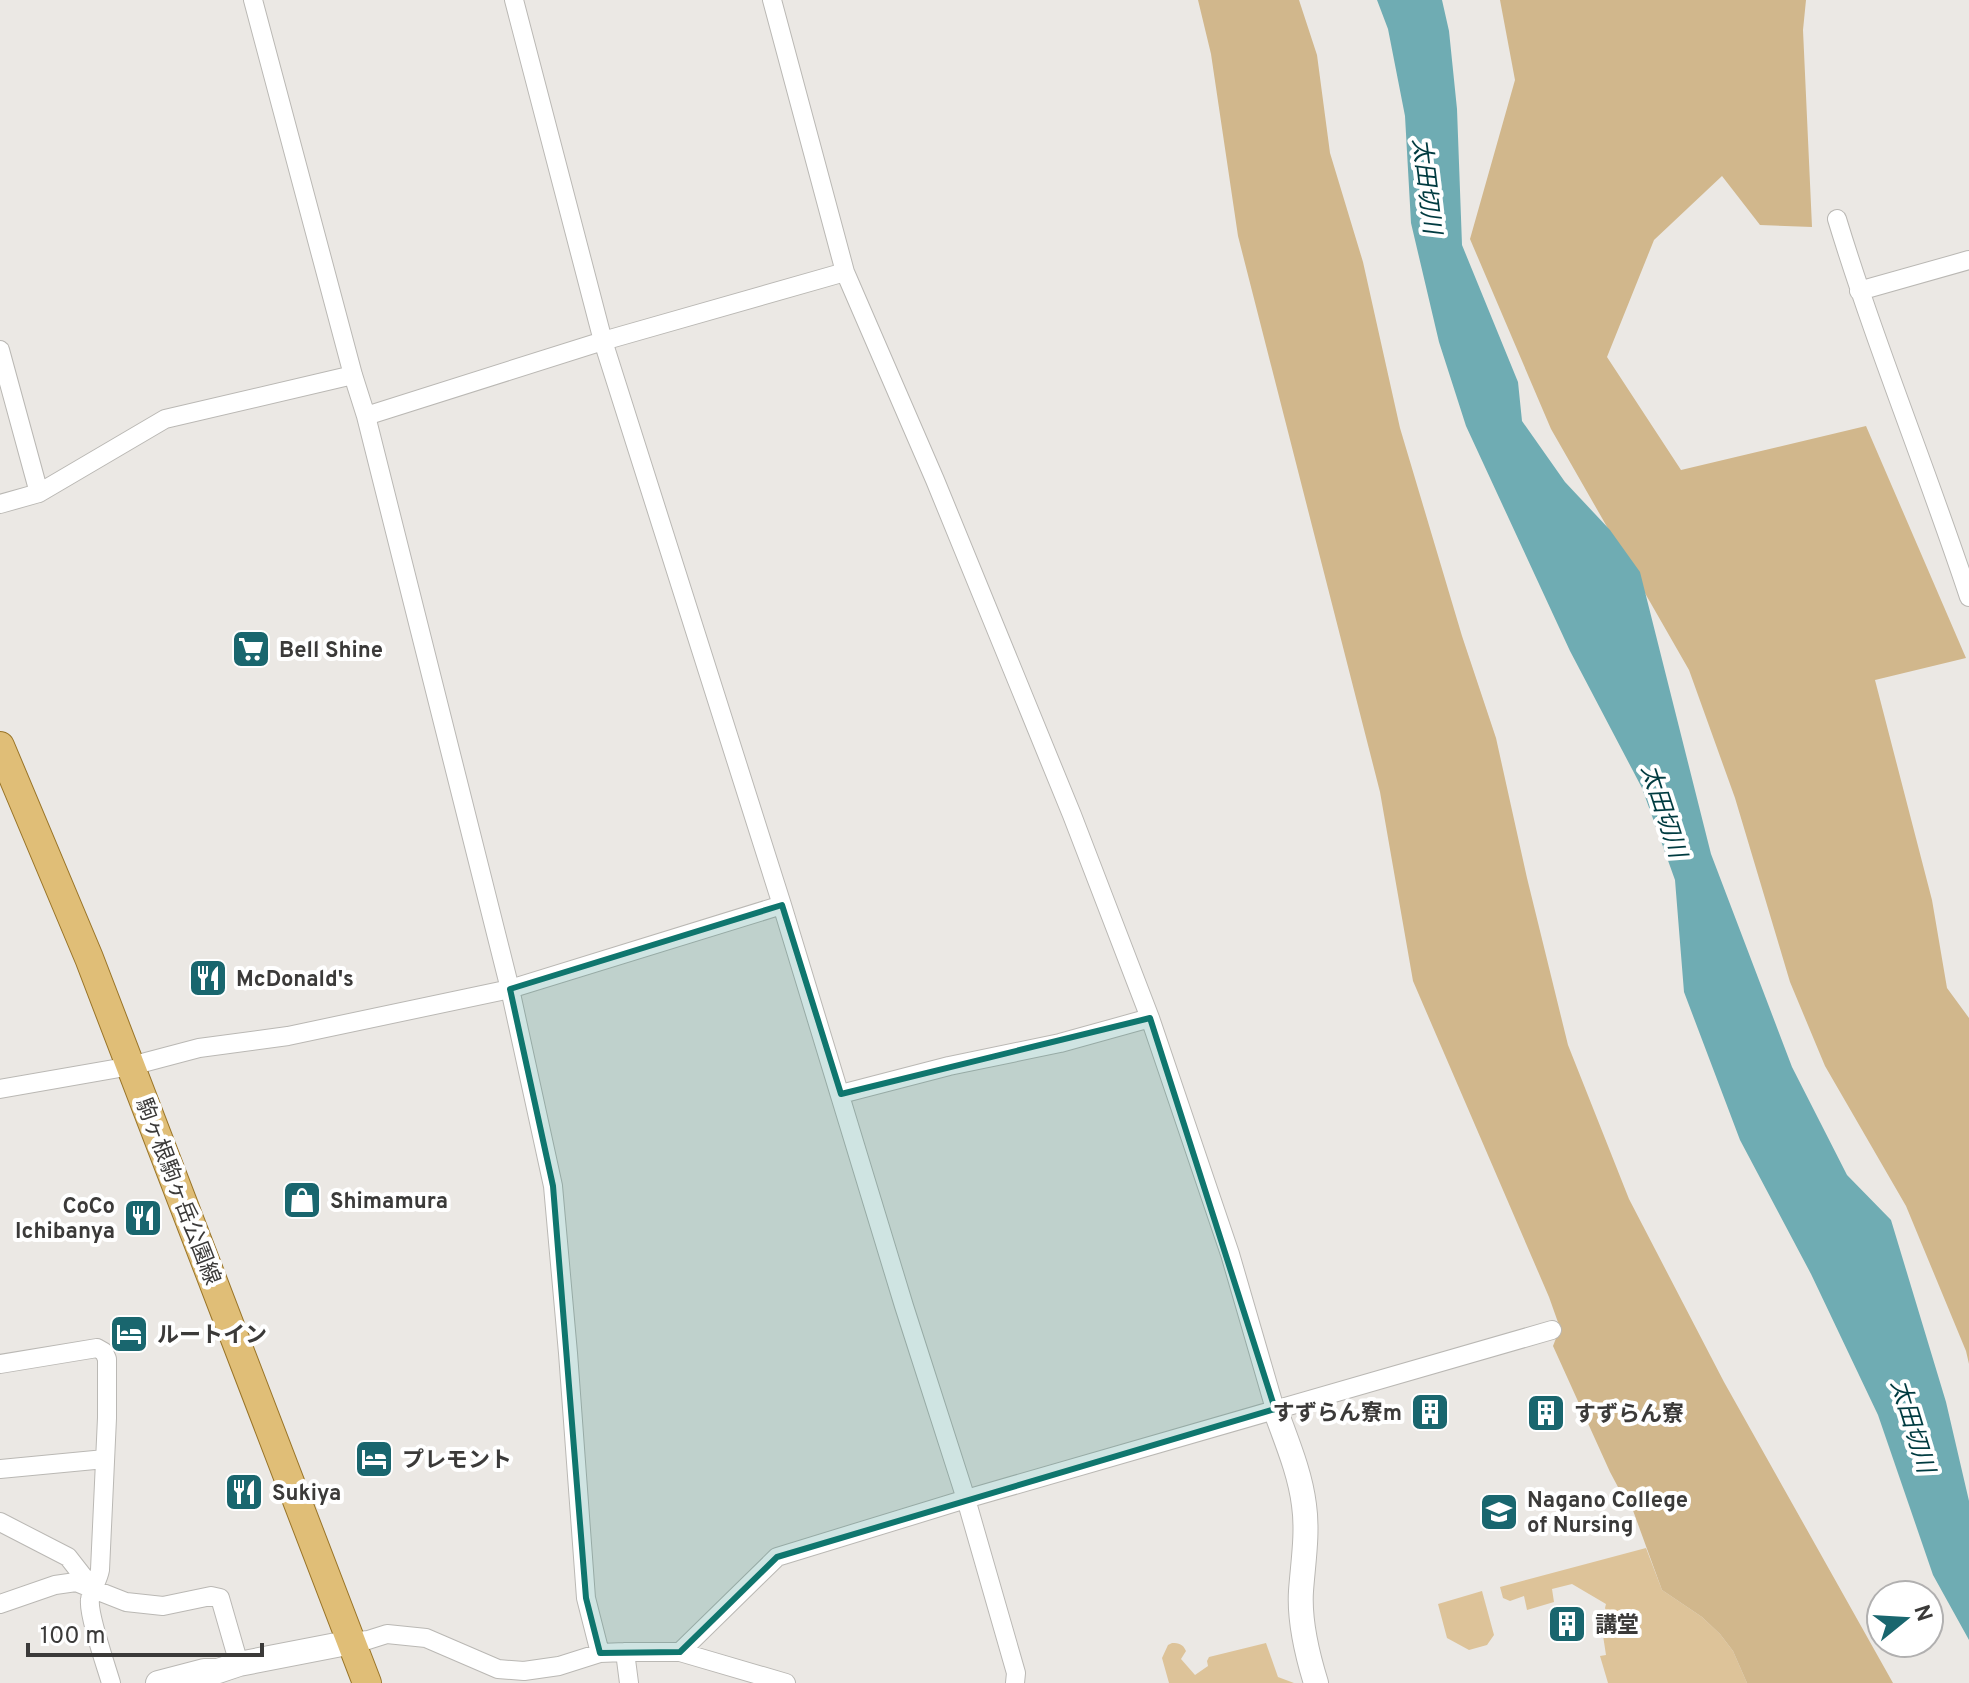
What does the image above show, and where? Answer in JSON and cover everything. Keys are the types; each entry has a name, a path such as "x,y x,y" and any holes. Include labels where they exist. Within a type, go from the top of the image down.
{"main road":[{"name":"駒ヶ根駒ヶ岳公園線","path":"0,746 89,958 367,1683"}],"street":[{"path":"253,0 366,416 510,989 553,1186 586,1598 600,1653"},
{"path":"514,0 603,341 966,1499 1016,1673 1015,1683"},
{"path":"772,0 845,272 935,480 1072,815 1150,1018 1230,1254 1305,1506 1301,1617 1316,1683"},
{"path":"1837,219 1859,291 1940,509 1969,597"},
{"path":"1859,291 1969,260"},
{"path":"366,416 603,341 845,272"},
{"path":"0,350 39,493"},
{"path":"0,504 39,493 165,419 353,375"},
{"path":"0,1089 131,1066 199,1048 288,1036 510,989 782,905"},
{"path":"841,1094 949,1066 1060,1043 1150,1018"},
{"path":"680,1652 777,1557 966,1499 1552,1330"},
{"path":"0,1364 97,1348 104,1352 107,1359 100,1570 89,1603 111,1683"},
{"path":"0,1469 105,1459"},
{"path":"0,1522 68,1557 93,1589"},
{"path":"0,1604 55,1585 76,1582 126,1602 146,1605 163,1606 211,1596 220,1598 226,1673"},
{"path":"158,1683 204,1671 226,1673 387,1634 426,1638 499,1676 559,1666 600,1653 680,1652 786,1683"},
{"path":"625,1652 629,1683"}],"highlighted area":[{"path":"782,905 841,1094 1150,1018 1275,1409 777,1557 680,1652 600,1653 586,1598 553,1186 510,989"}],"shaded area":[{"path":"1198,0 1299,0 1317,55 1330,153 1363,262 1400,428 1496,738 1568,1045 1629,1199 1724,1382 1865,1633 1865,1659 1880,1659 1893,1683 1747,1683 1733,1651 1720,1634 1702,1617 1662,1590 1631,1505 1610,1472 1553,1346 1560,1328 1549,1297 1413,981 1380,792 1238,236 1211,54"},
{"path":"1500,0 1806,0 1803,30 1812,227 1760,225 1722,176 1654,240 1607,357 1681,470 1866,426 1966,658 1875,680 1932,900 1947,988 1969,1018 1969,1364 1906,1206 1825,1066 1790,982 1735,798 1689,670 1551,429 1470,239 1515,80"},
{"path":"1646,1548 1662,1590 1702,1617 1720,1634 1733,1651 1747,1683 1608,1683 1600,1656 1606,1655 1600,1616 1608,1616 1606,1604 1572,1584 1552,1589 1554,1602 1527,1610 1524,1596 1510,1601 1503,1598 1500,1587"},
{"path":"1482,1591 1494,1635 1487,1645 1469,1650 1447,1638 1438,1604"},
{"path":"1172,1643 1184,1647 1186,1651 1181,1659 1195,1675 1208,1666 1209,1657 1266,1643 1278,1677 1294,1683 1169,1683 1162,1658"}],"water":[{"name":"太田切川","path":"1377,0 1442,0 1449,31 1457,109 1462,245 1518,382 1522,421 1565,482 1610,530 1640,572 1711,854 1792,1067 1847,1175 1891,1220 1946,1402 1969,1501 1969,1640 1945,1597 1945,1579 1935,1579 1933,1575 1878,1415 1811,1274 1740,1140 1684,992 1675,880 1642,788 1570,651 1466,426 1439,342 1411,223 1405,116 1388,29"}],"place":[{"name":"Bell Shine","path":"251,649"},
{"name":"McDonald's","path":"208,978"},
{"name":"Shimamura","path":"302,1200"},
{"name":"CoCo Ichibanya","path":"143,1218"},
{"name":"ルートイン","path":"129,1334"},
{"name":"すずらん寮m","path":"1430,1412"},
{"name":"すずらん寮","path":"1546,1413"},
{"name":"プレモント","path":"374,1459"},
{"name":"Sukiya","path":"244,1492"},
{"name":"Nagano College of Nursing","path":"1499,1512"},
{"name":"講堂","path":"1567,1624"}]}
